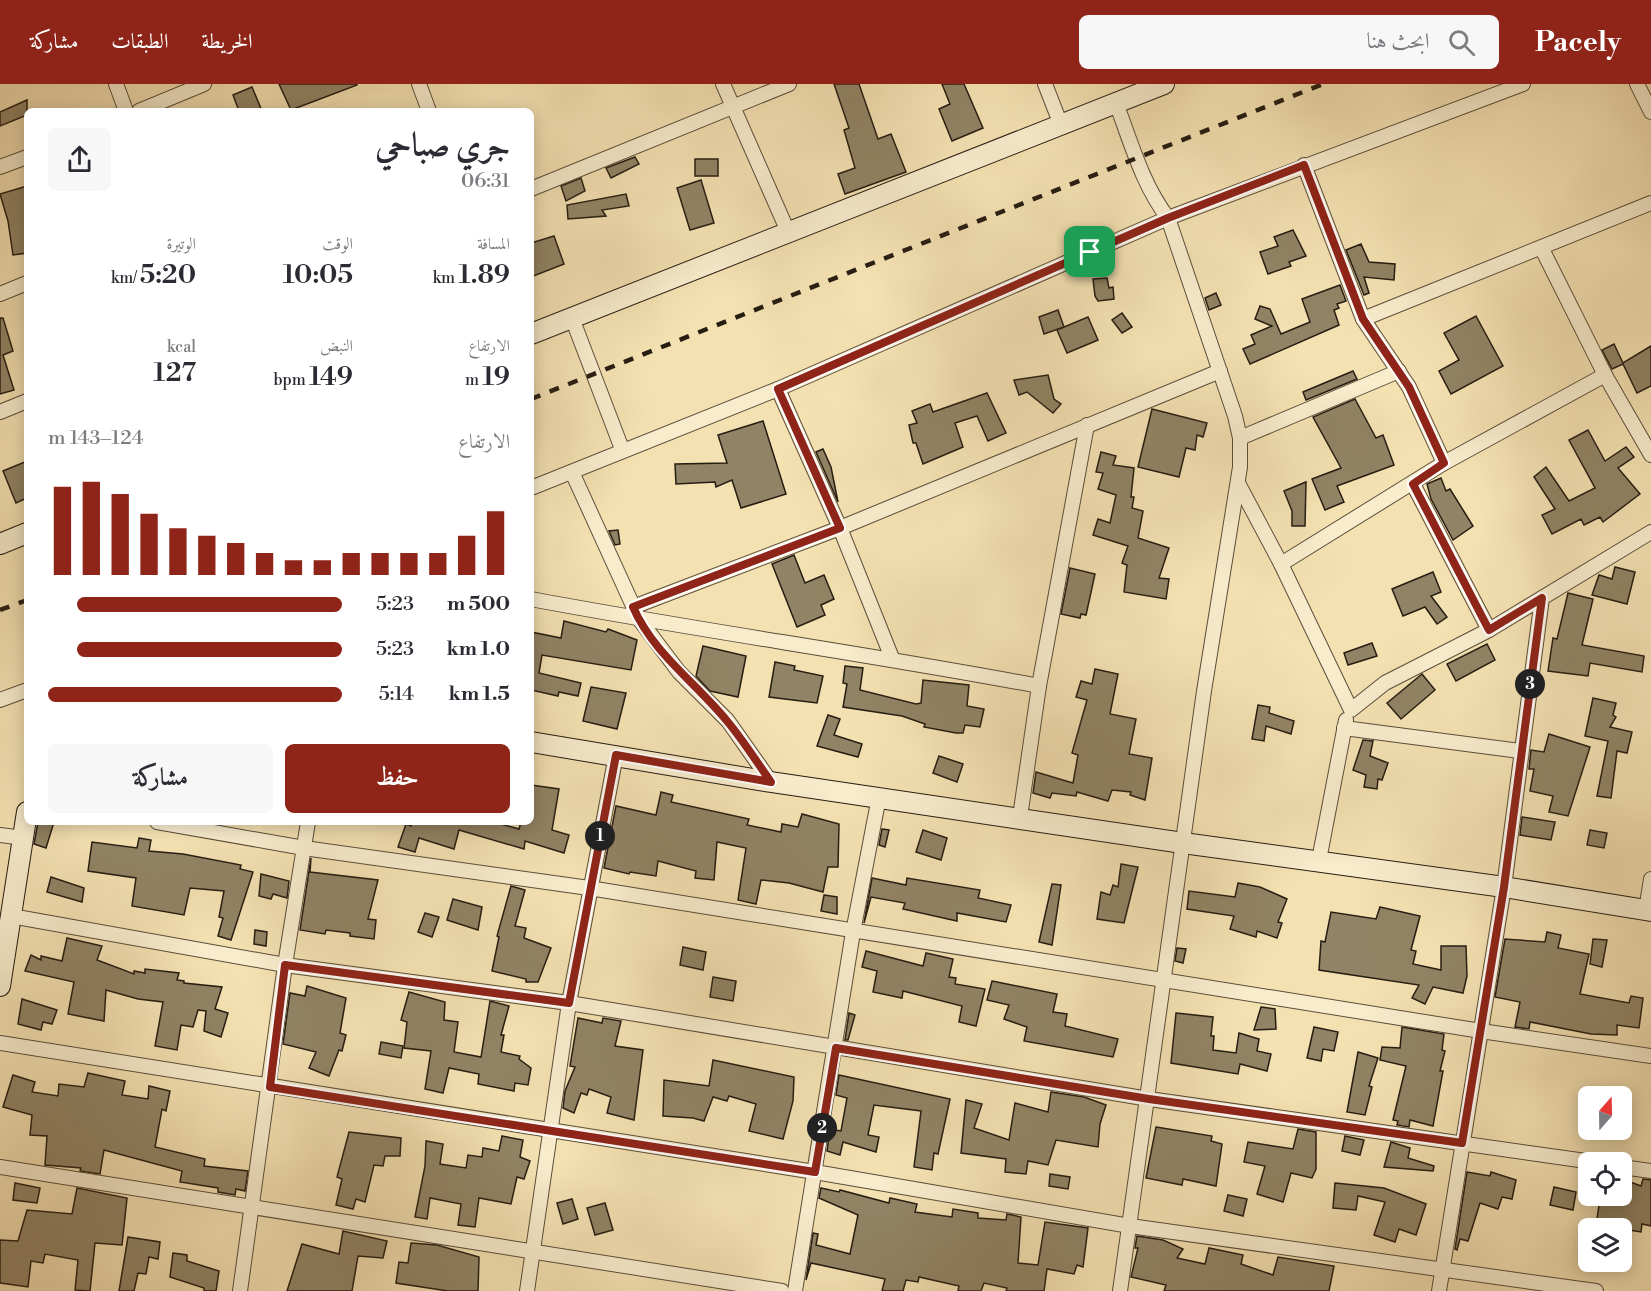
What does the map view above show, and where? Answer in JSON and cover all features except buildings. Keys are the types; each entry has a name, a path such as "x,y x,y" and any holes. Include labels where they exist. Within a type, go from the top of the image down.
{"street":[{"path":"116,84 125,108"},
{"path":"146,108 204,84"},
{"path":"419,84 428,108"},
{"path":"723,84 789,234"},
{"path":"534,188 789,84"},
{"path":"1045,84 1061,125"},
{"path":"534,333 1164,84"},
{"path":"534,487 622,449 778,389 1168,218 1523,84"},
{"path":"1637,84 1651,112"},
{"path":"1116,103 1144,178 1154,200 1168,218 1220,371 1240,438 1238,483 1204,691 1166,979 1120,1291"},
{"path":"0,168 24,158"},
{"path":"1304,165 1363,319 1399,371 1444,463"},
{"path":"1363,319 1542,249 1651,203"},
{"path":"1542,249 1605,375 1651,455"},
{"path":"0,294 24,284"},
{"path":"573,318 622,449"},
{"path":"636,613 1220,371"},
{"path":"1240,438 1399,371"},
{"path":"1281,564 1444,463 1605,375"},
{"path":"778,389 840,528 892,658"},
{"path":"0,412 24,402"},
{"path":"1020,817 1039,686 1087,425"},
{"path":"572,472 636,613 679,672 728,722 771,782"},
{"path":"1238,483 1281,564 1350,710"},
{"path":"1413,484 1489,630"},
{"path":"1318,860 1344,728 1350,710 1385,683 1489,630 1651,532"},
{"path":"0,544 24,534"},
{"path":"1439,1291 1504,887 1520,751 1542,598"},
{"path":"534,599 636,613 1039,686"},
{"path":"0,700 24,691"},
{"path":"1344,728 1520,751"},
{"path":"534,742 771,782 1020,817 1183,843 1504,887 1649,910 1651,879"},
{"path":"527,1291 569,1003 616,755"},
{"path":"795,1291 853,932 879,797"},
{"path":"0,986 25,825"},
{"path":"174,825 304,848 589,888 853,932 1651,1056"},
{"path":"240,1291 270,1087 285,965 308,825"},
{"path":"0,835 23,838"},
{"path":"11,916 285,965 569,1003 1149,1099 1578,1160"},
{"path":"0,1043 815,1172 1130,1226 1596,1291"},
{"path":"0,1167 783,1291"},
{"path":"1632,1168 1651,1171"}],"railway":[{"path":"534,398 1323,84"},
{"path":"0,610 24,601"}],"route":[{"path":"1304,165 1363,319 1409,387 1444,463 1413,484 1489,630 1542,598 1520,751 1504,887 1462,1143 1149,1099 836,1048 815,1172 270,1087 285,965 569,1003 616,755 771,782 728,722 666,656 633,607 840,528 778,389 1090,252 1168,218 1304,165"}]}
